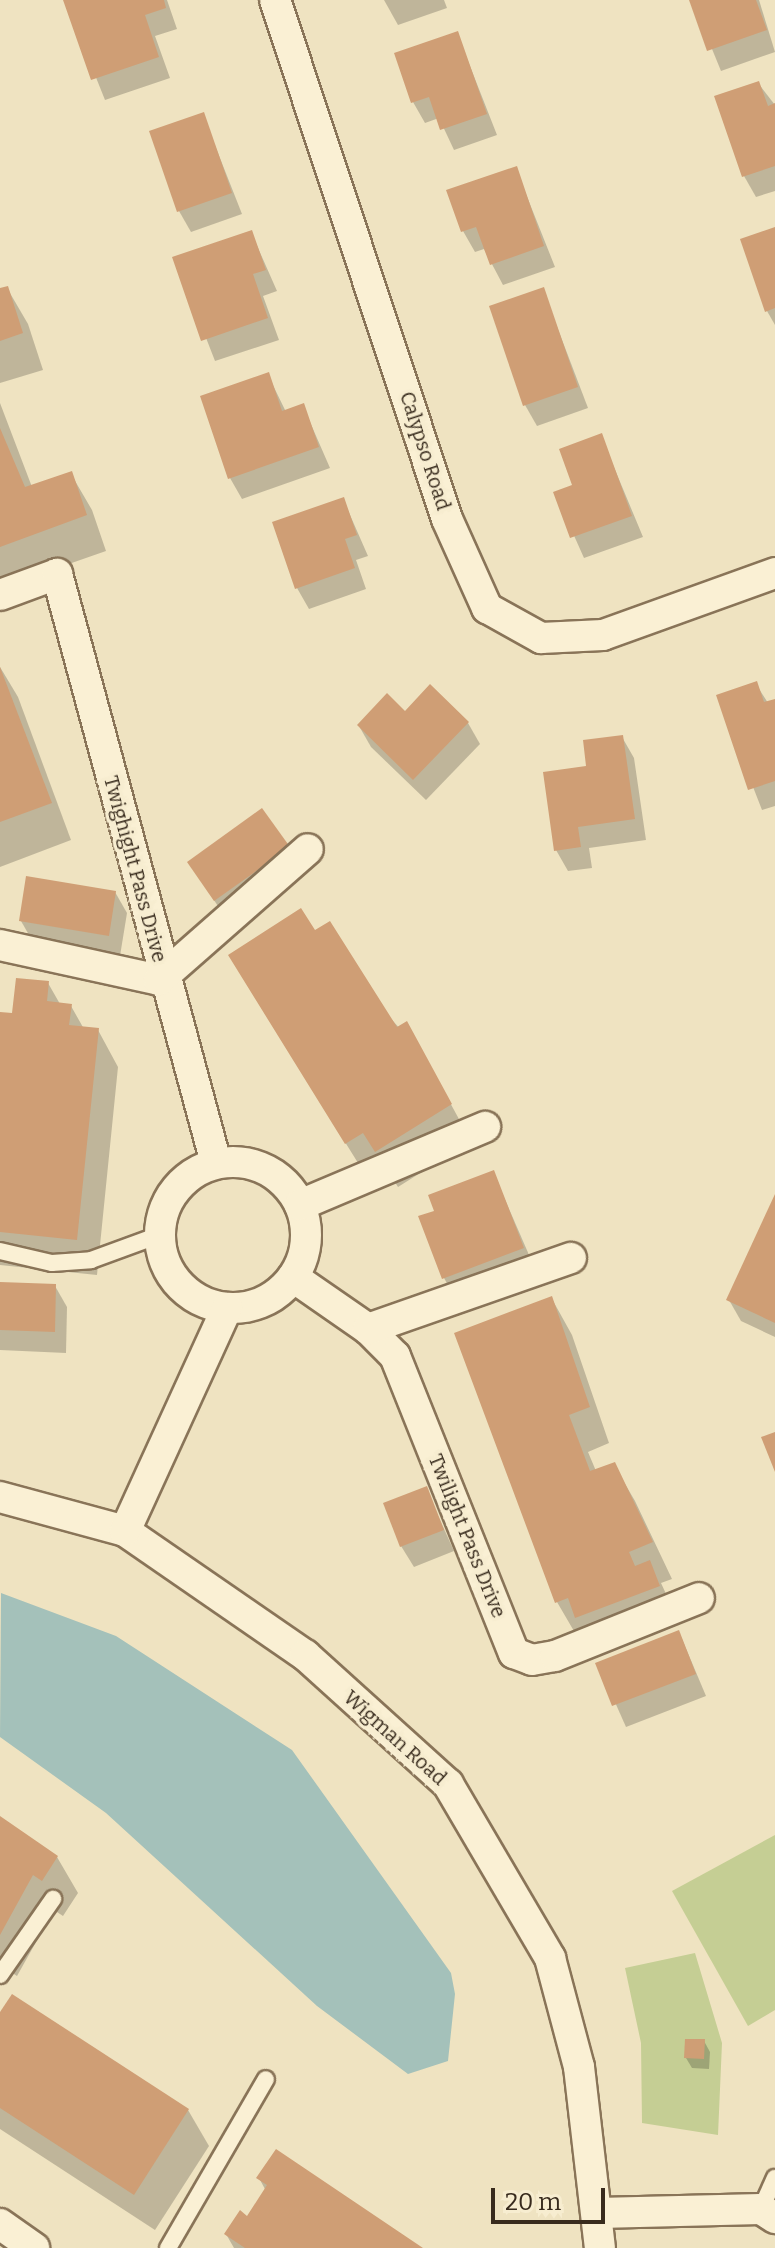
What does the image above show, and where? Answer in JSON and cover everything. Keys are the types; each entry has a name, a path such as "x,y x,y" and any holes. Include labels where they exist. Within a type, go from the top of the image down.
{"street":[{"name":"Calypso Road","path":"275,0 447,519 487,608 541,638 603,635 775,573"},
{"name":"Twighight Pass Drive","path":"0,595 57,574 216,1163"},
{"path":"0,945 165,978 308,849"},
{"path":"300,1205 485,1127"},
{"path":"241,1161 265,1168 286,1183 300,1205 306,1242 293,1277 270,1299 227,1308 187,1293 172,1276 159,1235 170,1196 183,1180 216,1163 241,1161"},
{"path":"368,1329 571,1258"},
{"name":"Twilight Pass Drive","path":"293,1277 368,1329 395,1356 514,1653 532,1660 555,1656 699,1598"},
{"path":"125,1531 227,1308"},
{"name":"Wigman Road","path":"0,1497 125,1531 305,1655 448,1784 550,1958 579,2067 600,2248"},
{"path":"598,2213 768,2214"},
{"path":"0,2224 34,2248"}],"lane":[{"path":"0,1251 52,1263 91,1260 159,1235"},
{"path":"0,1975 53,1899"},
{"path":"168,2248 266,2079"},
{"path":"768,2214 775,2178"}],"green space":[{"path":"775,1835 775,2010 748,2026 672,1891"},
{"path":"695,1953 722,2043 718,2135 642,2123 641,2043 625,1968"}],"water":[{"path":"1,1593 116,1636 292,1750 451,1973 455,1994 448,2061 408,2074 317,2006 106,1813 0,1737"}],"building":[{"path":"63,0 164,0 166,8 145,15 159,57 91,80"},
{"path":"689,0 756,0 767,30 707,51"},
{"path":"458,31 487,114 440,130 429,97 411,103 394,53"},
{"path":"759,81 768,106 775,103 775,166 742,177 714,96"},
{"path":"204,112 232,193 177,212 149,131"},
{"path":"517,166 544,246 490,265 476,227 461,232 446,190"},
{"path":"775,227 775,308 765,312 740,239"},
{"path":"252,230 266,270 253,274 268,318 201,341 172,257"},
{"path":"8,286 23,333 0,341 0,288"},
{"path":"544,287 578,387 523,406 489,306"},
{"path":"269,372 282,411 304,403 319,447 228,479 200,396"},
{"path":"0,428 25,487 72,471 87,515 0,547"},
{"path":"602,433 632,516 570,538 553,492 572,485 559,449"},
{"path":"344,497 357,535 345,539 355,568 295,589 272,522"},
{"path":"0,667 52,803 0,822"},
{"path":"757,681 764,702 775,699 775,781 748,790 716,695"},
{"path":"430,684 469,722 413,780 357,725 387,693 405,711"},
{"path":"623,735 635,819 578,827 581,847 554,851 543,772 586,766 583,740"},
{"path":"262,808 290,847 214,901 187,862"},
{"path":"26,876 116,891 109,936 19,921"},
{"path":"301,908 315,930 330,921 397,1027 407,1021 452,1104 375,1152 363,1133 345,1144 228,955"},
{"path":"16,978 49,981 47,1001 72,1004 69,1025 99,1028 77,1240 0,1232 0,1012 12,1013"},
{"path":"494,1170 524,1248 442,1279 418,1216 434,1211 428,1195"},
{"path":"775,1194 775,1323 726,1300"},
{"path":"0,1282 56,1284 55,1332 0,1330"},
{"path":"552,1296 590,1407 569,1415 590,1471 615,1462 653,1542 629,1552 635,1566 650,1560 660,1586 575,1618 568,1598 555,1603 454,1333"},
{"path":"775,1432 775,1472 761,1437"},
{"path":"427,1486 444,1530 400,1547 383,1503"},
{"path":"679,1630 696,1674 612,1706 595,1663"},
{"path":"0,1816 58,1856 42,1881 33,1875 0,1935"},
{"path":"12,1994 189,2109 134,2195 0,2108 0,2012"},
{"path":"685,2039 705,2039 704,2059 684,2058"},
{"path":"276,2149 423,2248 245,2248 224,2234 240,2210 247,2216 267,2185 256,2178"}]}
